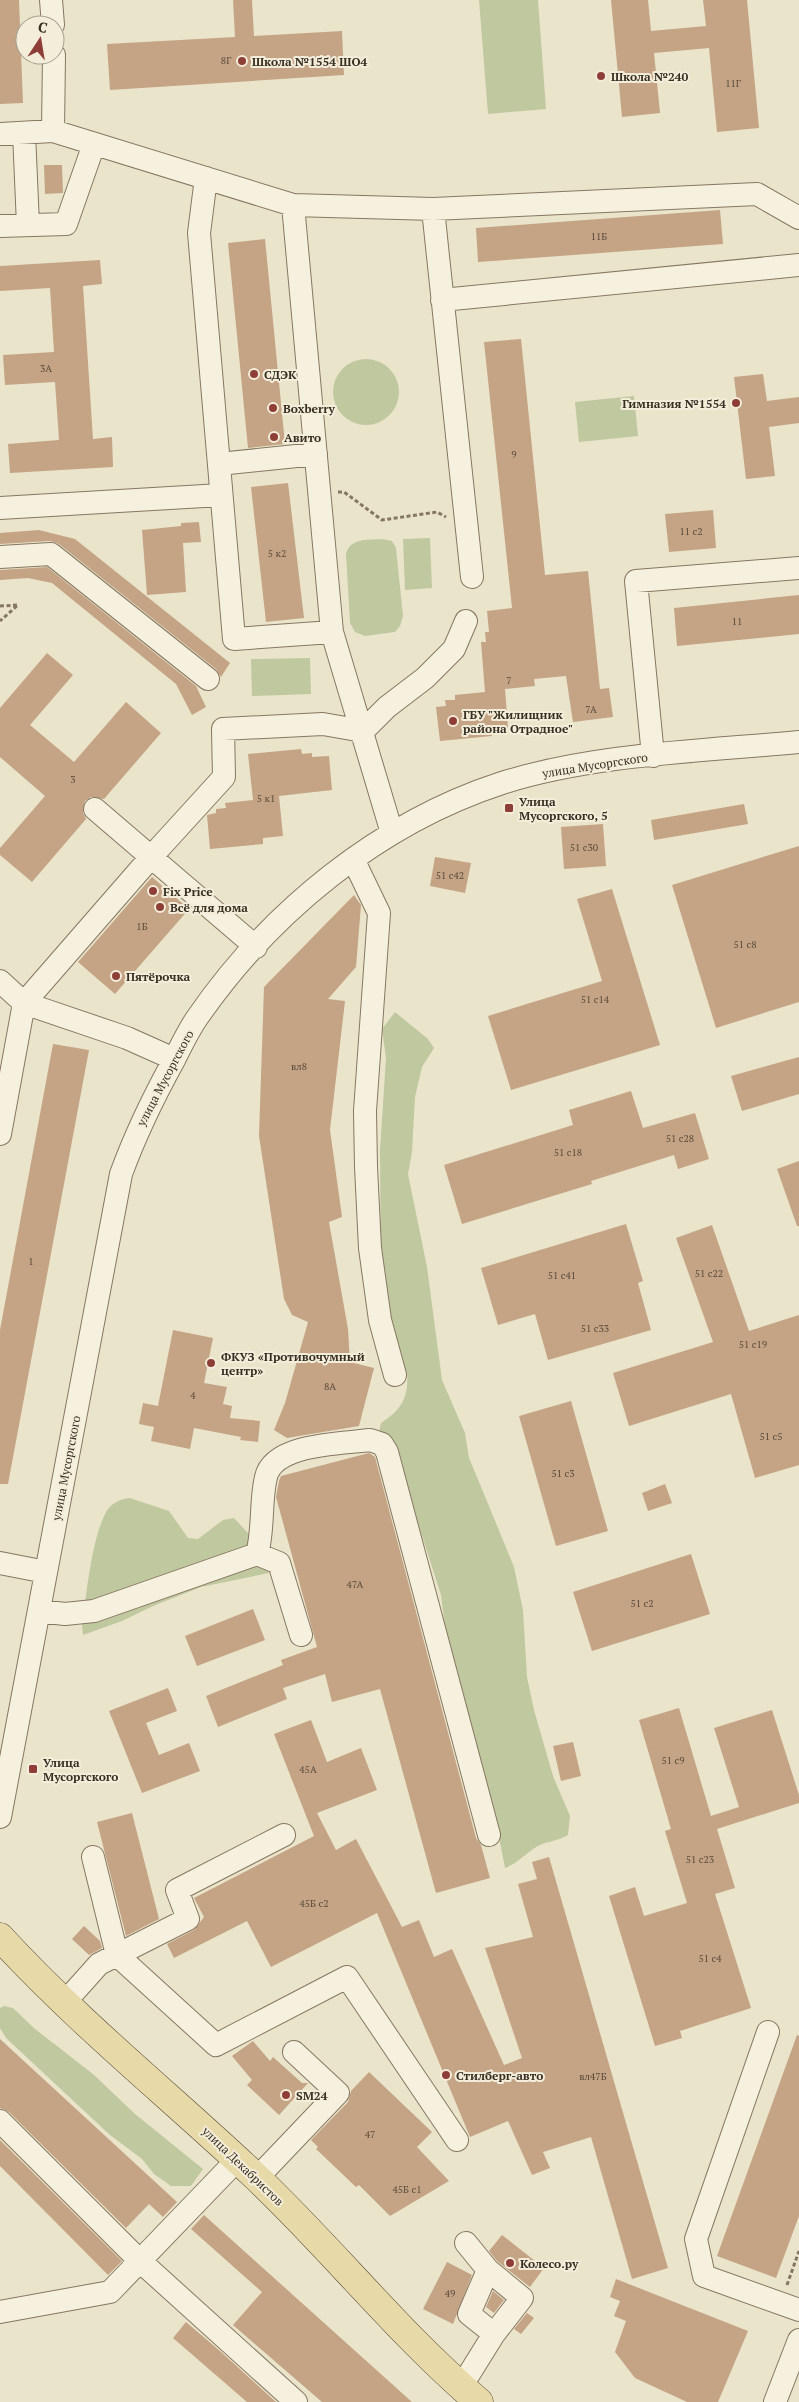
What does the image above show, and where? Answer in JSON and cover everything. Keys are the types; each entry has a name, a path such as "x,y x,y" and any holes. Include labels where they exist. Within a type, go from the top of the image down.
{"main road":[{"name":"улица Декабристов","path":"0,1937 65,2002 257,2178 378,2306 470,2394"}],"street":[{"path":"52,0 53,15"},
{"path":"53,131 54,65"},
{"path":"0,134 53,131 293,205 432,210 757,194 799,218"},
{"path":"24,133 28,225"},
{"path":"0,226 66,224 94,144"},
{"path":"206,178 199,232 234,639 332,632"},
{"path":"293,205 332,632 392,833"},
{"path":"432,210 472,577"},
{"path":"442,300 799,265"},
{"path":"218,464 316,454"},
{"path":"0,508 221,495"},
{"path":"0,557 51,554 208,679"},
{"path":"653,756 636,582 799,568"},
{"path":"363,731 387,707 426,678 454,649 466,620"},
{"path":"0,1134 24,1003 152,856 224,777 223,729 323,724 363,731"},
{"name":"улица Мусоргского","path":"0,1817 121,1174 137,1130 196,1019 231,973 288,913 330,875 392,833 429,812 502,784 558,769 653,756 799,742"},
{"path":"95,809 256,947"},
{"path":"353,860 379,913 365,1111 366,1166 370,1248 380,1320 395,1375"},
{"path":"0,981 24,1003 127,1038 174,1058"},
{"path":"257,1554 261,1540 266,1476 278,1459 294,1451 306,1459 370,1440 382,1444 387,1452 489,1834"},
{"path":"39,1611 65,1614 94,1611 257,1554 279,1564 300,1635"},
{"path":"0,1563 46,1572"},
{"path":"65,2002 99,1964 188,1918 176,1890 284,1835"},
{"path":"93,1857 117,1955 216,2045 347,1976 457,2140"},
{"path":"768,2032 696,2239 704,2276 790,2306"},
{"path":"257,2178 338,2094 294,2052"},
{"path":"0,2122 140,2261 296,2402"},
{"path":"0,2312 110,2292 237,2160"},
{"path":"466,2243 488,2270 522,2298 494,2334 470,2394"},
{"path":"488,2270 469,2314 494,2334"},
{"path":"775,2402 799,2340"}],"path":[{"path":"320,491 344,492 382,520 437,512 467,529"},
{"path":"0,606 18,606 0,622"},
{"path":"790,2306 799,2251"}],"green space":[{"path":"479,0 538,0 546,109 488,114"},
{"path":"366,359 379,361 389,369 397,379 399,392 397,405 389,415 379,423 366,425 353,423 343,415 335,405 333,392 335,379 343,369 353,361"},
{"path":"634,396 638,436 579,442 575,402"},
{"path":"430,538 432,588 405,590 403,539"},
{"path":"382,539 392,541 396,548 403,616 400,626 395,632 365,636 355,632 350,623 346,554 355,542"},
{"path":"310,658 311,694 252,696 251,659"},
{"path":"395,1012 428,1039 434,1048 422,1067 415,1097 412,1152 408,1174 427,1267 442,1380 465,1433 469,1458 514,1567 523,1610 527,1677 534,1710 553,1776 570,1816 568,1835 538,1846 505,1868 494,1811 449,1659 441,1595 400,1467 379,1433 381,1423 399,1408 407,1390 407,1373 385,1306 381,1275 380,1150 386,1058 382,1029"},
{"path":"130,1498 169,1511 188,1538 198,1539 223,1520 234,1518 248,1533 255,1552 265,1564 269,1573 201,1587 153,1606 122,1621 83,1635 82,1625 90,1568 100,1526 109,1507 119,1501"},
{"path":"4,2006 13,2008 35,2029 93,2074 135,2114 203,2169 191,2186 171,2186 154,2174 142,2159 110,2135 6,2038 0,2028 0,2008"}],"building":[{"path":"0,0 19,0 20,15 15,15 15,65 22,65 23,103 0,104"},
{"path":"233,0 252,0 254,36 342,31 344,75 110,90 107,44 235,37"},
{"path":"611,0 648,0 651,31 706,26 703,0 747,0 759,128 717,132 709,48 654,53 660,113 622,117"},
{"path":"44,165 62,165 63,193 45,194"},
{"path":"720,210 723,244 478,262 476,228"},
{"path":"265,239 285,444 248,448 228,243"},
{"path":"100,260 102,284 83,286 93,439 112,437 113,467 10,473 8,444 59,440 55,382 5,385 3,355 54,352 50,288 0,291 0,266"},
{"path":"521,339 545,575 588,571 600,689 609,688 613,717 573,722 566,676 534,679 535,686 505,689 508,728 491,729 492,736 440,741 436,707 446,706 445,700 455,700 455,695 485,692 481,642 486,642 485,632 489,632 487,611 512,608 484,342"},
{"path":"763,374 767,401 799,397 799,423 769,427 775,476 746,479 734,377"},
{"path":"288,483 304,618 266,622 251,487"},
{"path":"713,510 716,548 669,552 665,514"},
{"path":"199,522 201,542 183,543 186,592 147,595 142,530 181,526 181,523"},
{"path":"39,530 75,539 230,663 221,677 216,669 59,544 50,541 0,544 0,533"},
{"path":"47,567 196,686 206,707 192,715 176,684 52,583 28,578 0,580 0,570"},
{"path":"799,595 799,634 677,646 674,608"},
{"path":"47,653 73,675 30,725 74,762 126,702 161,733 104,799 91,797 85,801 83,813 86,819 32,882 0,855 0,848 45,796 0,757 0,708"},
{"path":"301,749 302,754 312,753 312,757 329,756 332,790 279,796 283,836 263,838 263,844 210,849 207,815 216,813 216,809 226,808 225,803 253,800 248,754"},
{"path":"744,804 748,824 654,840 651,820"},
{"path":"603,824 606,866 564,869 561,827"},
{"path":"799,846 799,1002 716,1028 672,885"},
{"path":"435,857 471,863 465,893 430,886"},
{"path":"152,877 189,909 115,994 78,962"},
{"path":"612,889 660,1045 511,1090 488,1016 602,981 577,899"},
{"path":"354,895 361,905 356,967 328,999 345,1001 330,1130 342,1217 329,1222 348,1329 350,1362 374,1368 359,1426 287,1438 274,1430 285,1403 308,1322 292,1315 284,1299 259,1136 264,987"},
{"path":"53,1044 89,1050 8,1484 0,1484 0,1330"},
{"path":"799,1057 799,1094 742,1111 731,1076"},
{"path":"631,1091 643,1128 695,1113 709,1159 678,1169 674,1155 591,1181 592,1184 462,1224 444,1165 573,1125 569,1110"},
{"path":"799,1161 799,1226 797,1226 777,1169"},
{"path":"626,1224 643,1281 638,1283 651,1330 548,1360 535,1314 498,1325 481,1268"},
{"path":"712,1225 749,1331 799,1315 799,1465 755,1478 731,1394 629,1426 613,1373 713,1342 676,1238"},
{"path":"173,1330 213,1338 204,1383 227,1387 223,1404 232,1406 230,1418 260,1421 258,1442 240,1440 241,1437 194,1428 190,1449 151,1441 154,1427 139,1424 143,1403 158,1406"},
{"path":"571,1401 608,1531 556,1546 519,1416"},
{"path":"369,1453 375,1457 476,1838 481,1845 490,1878 436,1893 380,1689 332,1702 325,1674 283,1688 287,1699 218,1727 206,1696 283,1665 281,1660 317,1647 276,1497 279,1481 281,1476"},
{"path":"665,1484 672,1503 648,1511 642,1493"},
{"path":"691,1554 710,1614 592,1651 573,1592"},
{"path":"253,1609 265,1640 197,1666 185,1636"},
{"path":"168,1688 177,1711 146,1723 159,1755 189,1743 200,1771 142,1793 109,1711"},
{"path":"679,1708 711,1816 739,1807 714,1728 772,1710 799,1795 799,1803 717,1829 735,1888 715,1894 751,2008 680,2031 682,2038 655,2046 609,1896 635,1887 644,1916 687,1903 665,1831 671,1829 639,1720"},
{"path":"311,1720 327,1762 361,1748 377,1790 317,1813 336,1850 356,1839 402,1927 419,1920 434,1957 452,1949 504,2065 522,2058 485,1948 533,1937 518,1884 537,1879 532,1862 549,1857 668,2268 632,2279 591,2137 543,2152 550,2168 532,2175 508,2121 470,2137 377,1913 271,1967 247,1921 174,1958 167,1944 194,1930 204,1917 194,1898 314,1836 274,1734"},
{"path":"573,1742 581,1776 561,1781 553,1746"},
{"path":"132,1813 159,1919 126,1936 97,1822"},
{"path":"84,1926 100,1941 102,1948 89,1955 72,1939"},
{"path":"797,2035 799,2036 799,2216 776,2278 717,2256"},
{"path":"0,2039 177,2202 163,2217 149,2204 126,2228 9,2112 0,2108"},
{"path":"253,2041 270,2061 273,2057 302,2083 308,2083 279,2115 247,2085 252,2080 232,2056"},
{"path":"369,2072 432,2132 417,2147 449,2181 390,2216 359,2185 356,2187 316,2149 318,2147 311,2140 348,2102 351,2091"},
{"path":"0,2140 122,2261 108,2275 0,2166"},
{"path":"204,2215 412,2402 322,2402 233,2325 262,2292 191,2229"},
{"path":"502,2235 544,2268 530,2287 497,2261 489,2251"},
{"path":"447,2262 472,2275 453,2324 423,2309"},
{"path":"616,2279 748,2331 718,2402 687,2402 635,2378 615,2352 626,2321 614,2316 620,2301 610,2297"},
{"path":"493,2291 504,2300 494,2313 486,2307"},
{"path":"527,2313 534,2318 521,2334 514,2329"},
{"path":"186,2322 276,2402 247,2402 173,2338"}],"place":[{"name":"Школа №1554 ШО4","path":"242,61"},
{"name":"Школа №240","path":"601,76"},
{"name":"СДЭК","path":"254,374"},
{"name":"Гимназия №1554","path":"736,403"},
{"name":"Boxberry","path":"273,408"},
{"name":"Авито","path":"274,437"},
{"name":"ГБУ \"Жилищник района Отрадное\"","path":"453,721"},
{"name":"Улица Мусоргского, 5","path":"509,808"},
{"name":"Fix Price","path":"153,891"},
{"name":"Всё для дома","path":"160,907"},
{"name":"Пятёрочка","path":"116,976"},
{"name":"ФКУЗ «Противочумный центр»","path":"211,1363"},
{"name":"Улица Мусоргского","path":"33,1769"},
{"name":"Стилберг-авто","path":"446,2075"},
{"name":"SM24","path":"286,2095"},
{"name":"Колесо.ру","path":"510,2263"}]}
